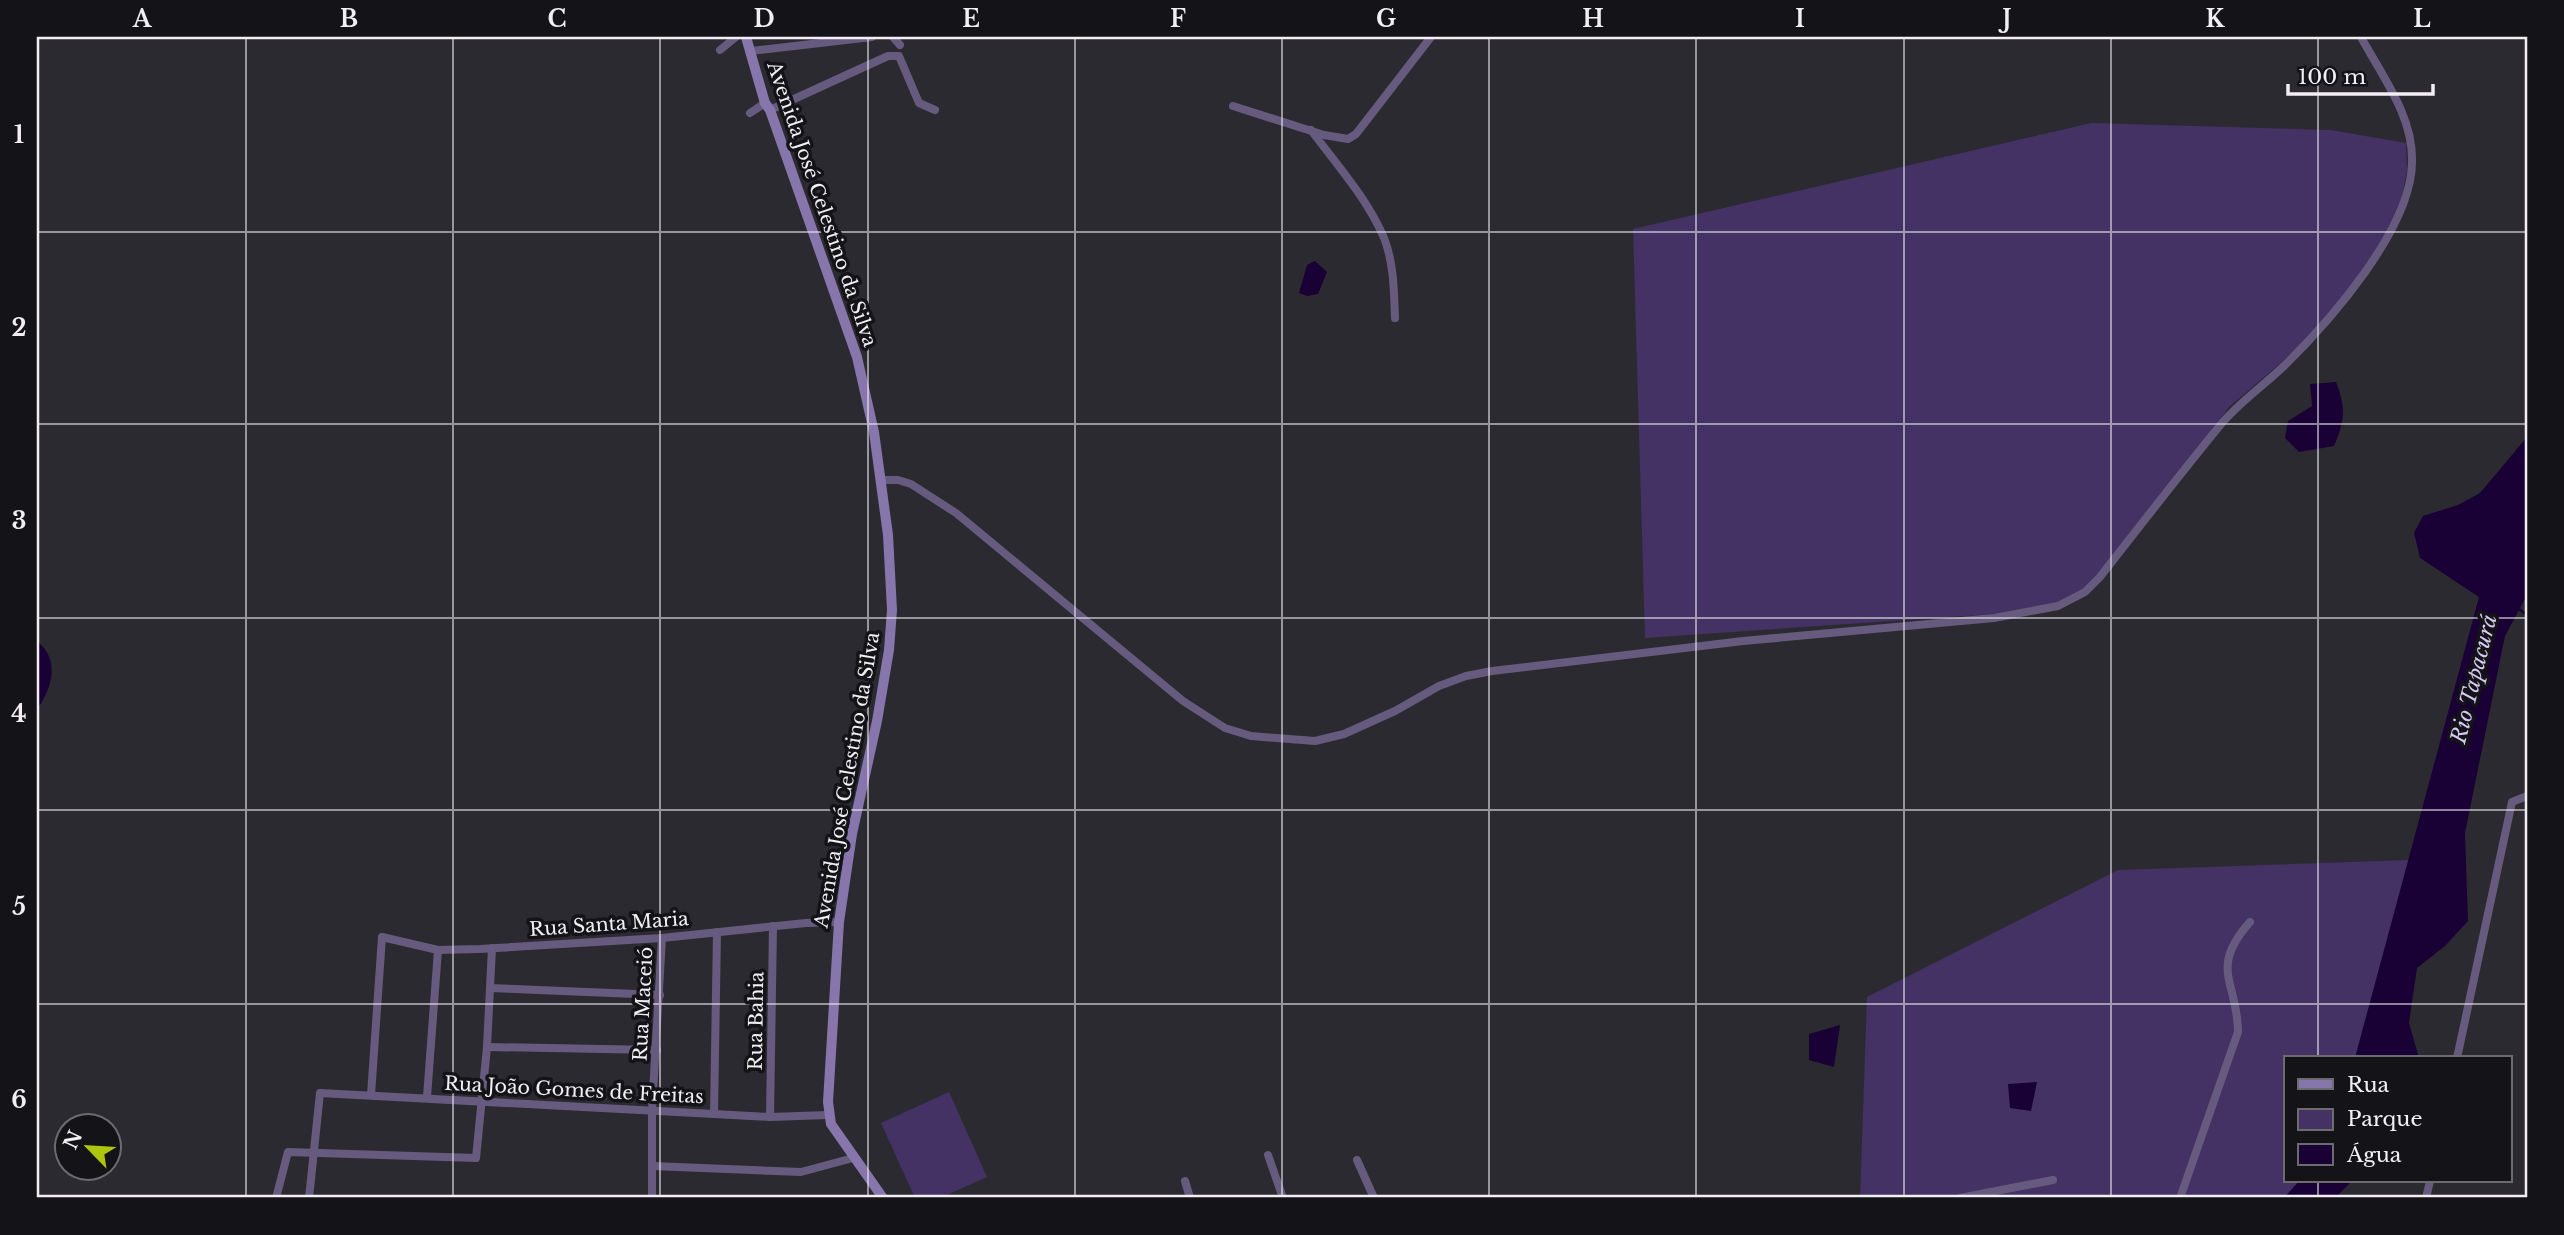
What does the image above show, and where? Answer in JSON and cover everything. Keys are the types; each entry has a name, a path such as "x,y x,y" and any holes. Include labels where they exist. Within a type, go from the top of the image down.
{"street":[{"path":"720,50 736,37"},
{"name":"Avenida José Celestino da Silva","path":"746,37 768,107 857,357 874,432 888,535 891,629 884,687 852,834 839,922 828,1115 838,1137 883,1198"},
{"path":"751,51 872,37"},
{"path":"892,37 900,45"},
{"path":"1233,106 1343,140 1352,137 1431,37"},
{"path":"881,480 906,482 956,513 1183,701 1225,728 1251,736 1315,741 1344,734 1395,711 1439,686 1492,671 1744,641 1994,618 2058,606 2085,592 2099,578 2222,423 2286,364 2316,332 2372,262 2397,222 2410,185 2413,162 2411,141 2404,116 2361,37"},
{"path":"750,113 888,56 900,56 919,103 934,110"},
{"path":"1311,130 1360,195 1384,239 1394,279 1395,318"},
{"path":"2457,1056 2512,802 2527,796"},
{"name":"Rua Santa Maria","path":"371,1096 382,937 438,950 662,938 839,922"},
{"path":"2180,1198 2238,1032 2237,1014 2230,993 2228,956 2234,940 2250,922"},
{"name":"Rua Bahia","path":"770,1117 773,926"},
{"path":"714,1114 717,932"},
{"name":"Rua Maceió","path":"652,1198 652,1110 662,938"},
{"path":"276,1198 287,1152 476,1158 483,1100 492,948"},
{"path":"428,1097 438,950"},
{"path":"491,988 660,995"},
{"path":"487,1047 657,1050"},
{"name":"Rua João Gomes de Freitas","path":"314,1152 319,1094 428,1097 770,1117 828,1115"},
{"path":"309,1198 314,1152"},
{"path":"1268,1155 1283,1198"},
{"path":"652,1166 801,1172 853,1158"},
{"path":"1357,1160 1374,1198"},
{"path":"1960,1198 2053,1180"},
{"path":"1185,1181 1190,1198"}],"green space":[{"path":"2091,123 2331,130 2406,143 2407,171 2397,222 2372,262 2311,337 2229,407 2113,560 2083,589 2053,604 1993,614 1645,638 1633,229"},
{"path":"2409,860 2356,1056 2284,1056 2284,1182 2298,1182 2284,1198 1860,1198 1867,997 2118,870"},
{"path":"949,1092 987,1177 940,1198 915,1198 881,1123"}],"water":[{"path":"1315,261 1327,272 1318,294 1307,296 1299,293 1307,265"},
{"path":"2336,382 2343,414 2334,446 2299,452 2285,438 2288,421 2312,406 2310,384"},
{"name":"Rio Tapacurá","path":"2527,437 2527,595 2505,636 2465,833 2468,921 2445,946 2417,968 2409,1023 2418,1056 2356,1056 2479,597 2420,558 2414,533 2423,516 2458,505 2480,493"},
{"path":"37,641 49,656 52,672 40,705 37,705"},
{"path":"1840,1025 1834,1067 1809,1060 1809,1034"},
{"path":"2037,1082 2031,1111 2010,1108 2008,1084"},
{"path":"2298,1182 2351,1182 2335,1198 2284,1198"}],"waterway":[{"path":"2519,609 2527,615"}]}
